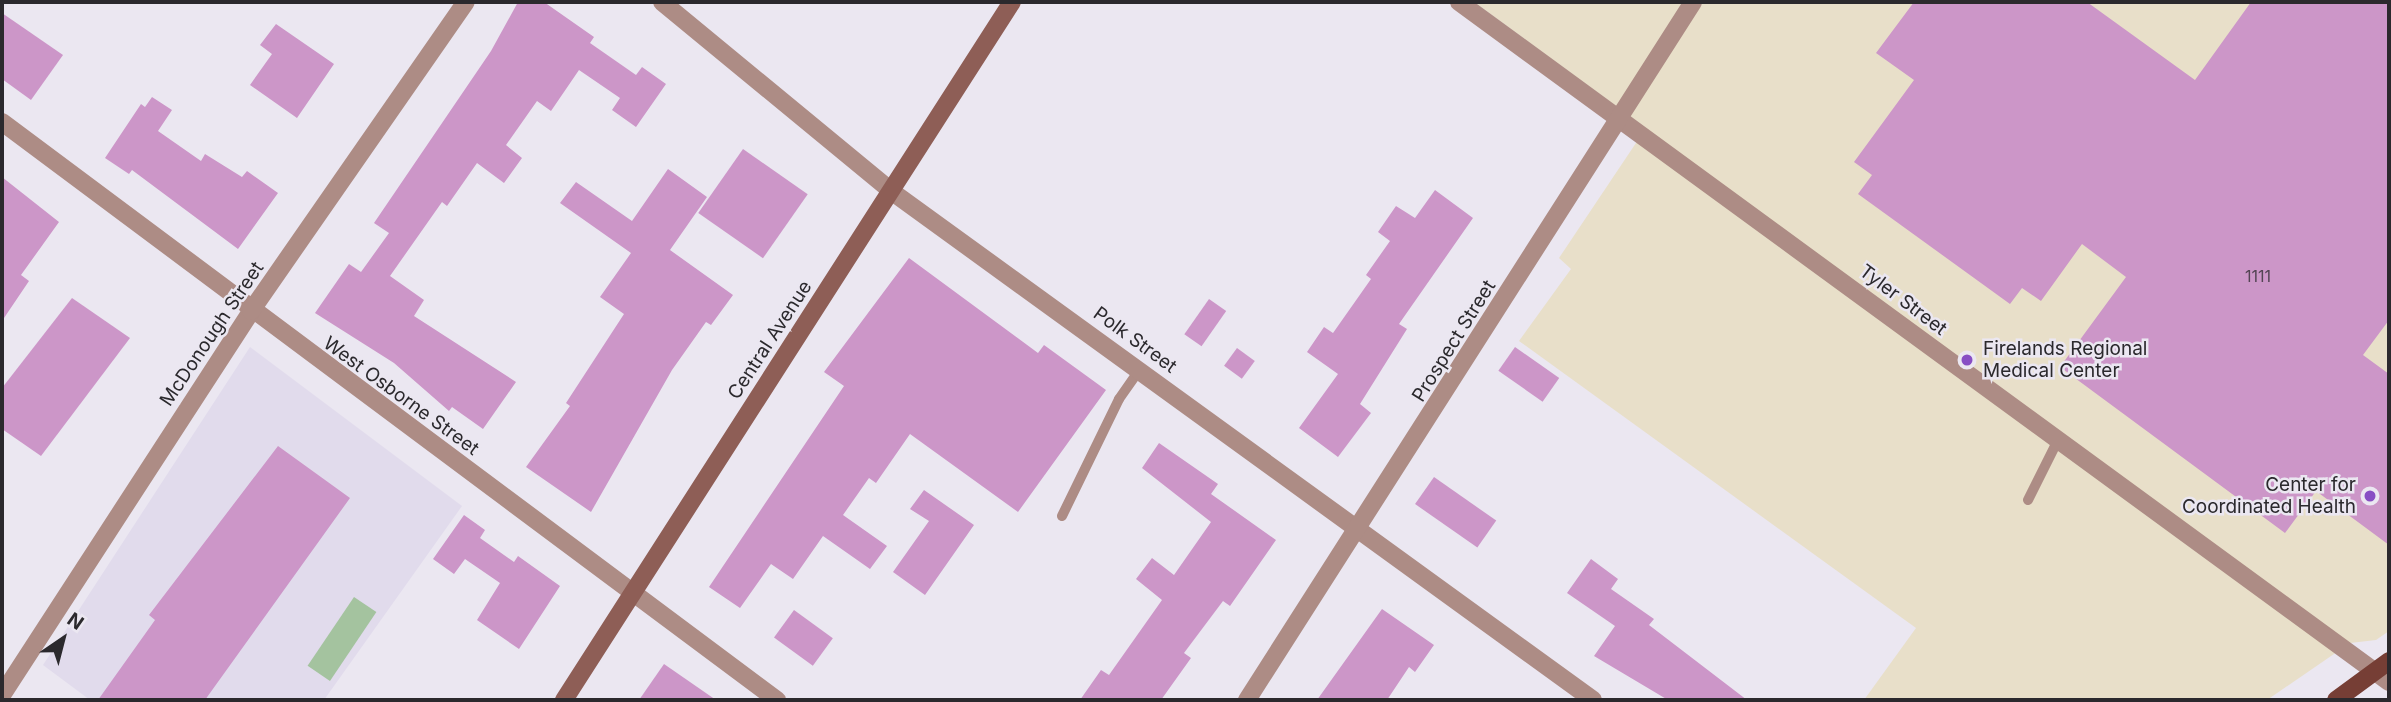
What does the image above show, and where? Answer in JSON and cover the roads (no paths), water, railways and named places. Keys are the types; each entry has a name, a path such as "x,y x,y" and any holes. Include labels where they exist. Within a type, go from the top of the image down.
{"main road":[{"path":"2336,700 2384,672"}],"street":[{"name":"McDonough Street","path":"2,695 251,312 466,2"},
{"name":"Polk Street","path":"662,2 891,191 1360,528 1593,700"},
{"name":"Central Avenue","path":"564,700 1012,2"},
{"name":"Tyler Street","path":"1459,2 2058,440 2384,672"},
{"name":"Prospect Street","path":"1247,700 1360,528 1693,2"},
{"name":"West Osborne Street","path":"2,122 251,312 777,700"}],"lane":[{"path":"1062,516 1119,399 1139,370"},
{"path":"2028,500 2058,440"}],"place":[{"name":"Firelands Regional Medical Center","path":"1967,360"},
{"name":"Center for Coordinated Health","path":"2370,496"}]}
